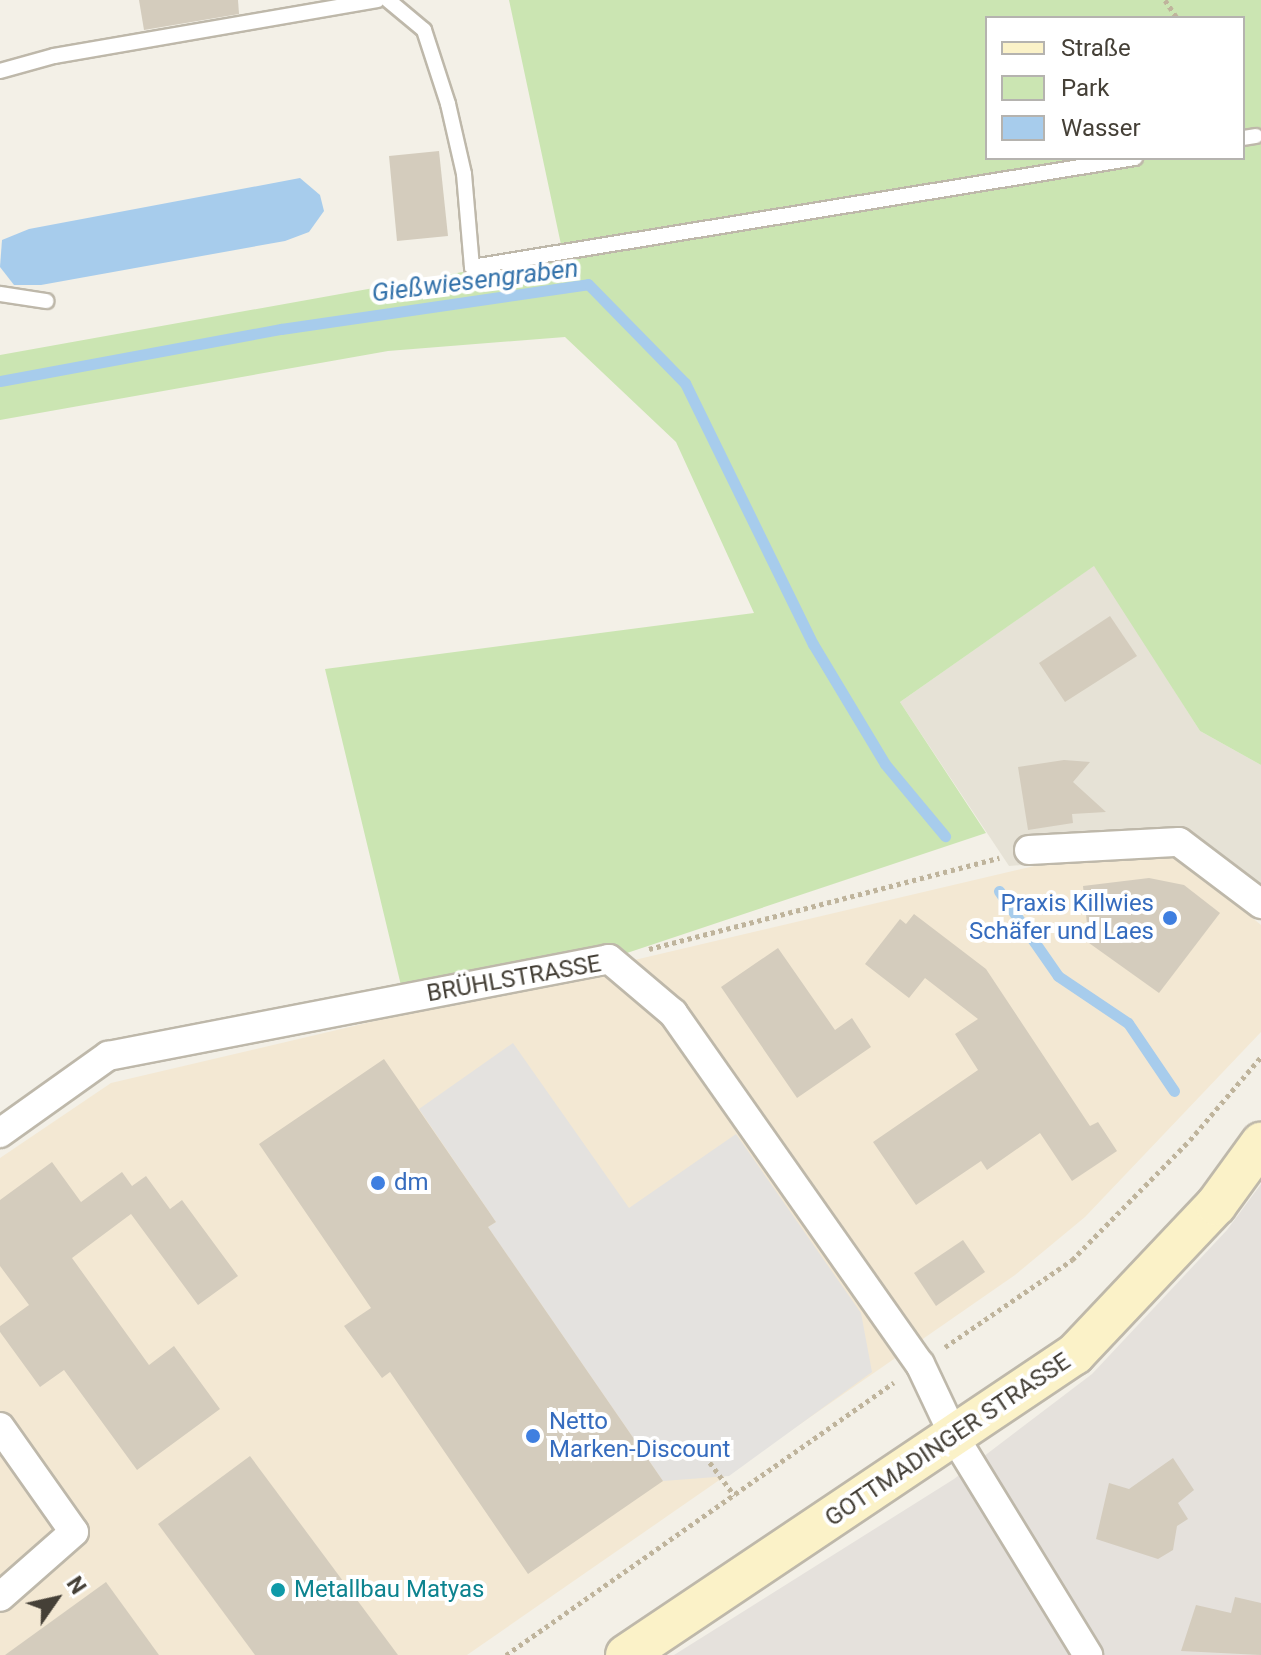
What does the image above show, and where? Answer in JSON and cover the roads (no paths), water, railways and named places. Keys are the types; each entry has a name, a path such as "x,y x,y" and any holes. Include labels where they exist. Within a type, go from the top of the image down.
{"main road":[{"name":"GOTTMADINGER STRASSE","path":"626,1655 955,1438 1075,1354 1216,1205 1261,1143"}],"street":[{"path":"1029,850 1179,842 1261,904"},
{"name":"BRÜHLSTRASSE","path":"0,1133 108,1056 609,959 673,1013 920,1364 955,1438 1088,1655"},
{"path":"0,1427 74,1532 0,1597"}],"lane":[{"path":"0,71 54,56 377,0"},
{"path":"388,0 424,30 448,104 464,174 472,267 1123,160"},
{"path":"0,294 46,301"}],"water":[{"path":"300,178 320,195 324,211 309,232 285,241 41,285 14,285 0,267 2,240 29,229"}],"waterway":[{"name":"Gießwiesengraben","path":"0,381 281,329 588,284 685,383 813,644 885,764 945,836"},
{"name":"Gießwiesengraben","path":"999,891 1058,976 1128,1023 1174,1091"}],"place":[{"name":"Praxis Killwies Schäfer und Laes","path":"1170,918"},
{"name":"dm","path":"378,1183"},
{"name":"Netto Marken-Discount","path":"533,1436"},
{"name":"Metallbau Matyas","path":"278,1590"}]}
